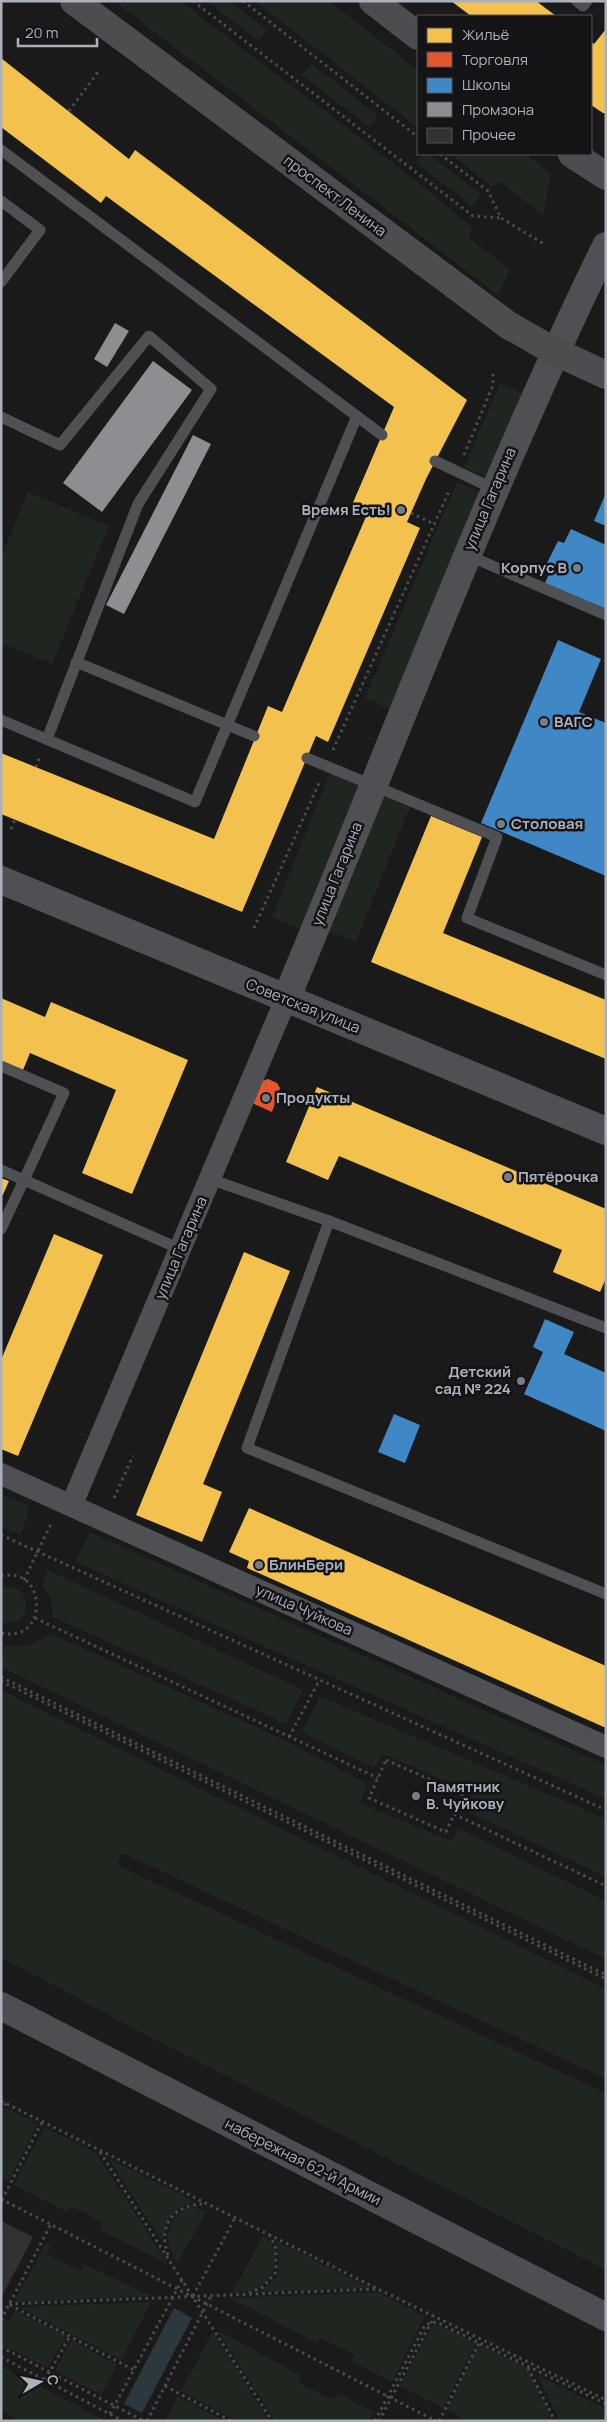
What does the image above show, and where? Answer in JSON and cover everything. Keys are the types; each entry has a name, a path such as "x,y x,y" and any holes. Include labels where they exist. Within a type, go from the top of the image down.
{"main road":[{"name":"проспект Ленина","path":"74,1 508,325 554,351 606,375"},
{"path":"373,1 417,35"},
{"path":"574,155 606,176"},
{"name":"набережная 62-й Армии","path":"1,2006 606,2317"}],"street":[{"name":"улица Гагарина","path":"72,1504 286,999 494,489 554,351 606,246"},
{"name":"Советская улица","path":"1,880 606,1131"},
{"name":"улица Чуйкова","path":"1,1474 72,1504 606,1747"}],"lane":[{"path":"577,1 584,6 587,1"},
{"path":"1,150 382,435"},
{"path":"1,201 40,230 1,282"},
{"path":"1,417 60,445 148,336 211,389 138,504 47,739"},
{"path":"1,720 195,802 357,416"},
{"path":"435,461 494,489"},
{"path":"467,555 606,614"},
{"path":"76,662 254,736"},
{"path":"307,758 496,837 467,918 606,975"},
{"path":"1,1066 64,1093 1,1229"},
{"path":"1,1170 180,1250"},
{"path":"210,1179 329,1221 606,1328"},
{"path":"329,1221 247,1448 606,1594"}],"path":[{"path":"193,1 473,216 501,218 544,244"},
{"path":"243,1 417,136"},
{"path":"70,111 98,72"},
{"path":"441,155 488,191 501,218"},
{"path":"254,928 457,472 493,386 493,374"},
{"path":"411,513 434,524"},
{"path":"11,830 14,820"},
{"path":"110,1507 133,1456"},
{"path":"24,1580 51,1524"},
{"path":"1,1535 606,1810"},
{"path":"1,1576 15,1576 24,1580 30,1585 38,1600 35,1618 23,1631 14,1634 1,1633"},
{"path":"35,1618 378,1778"},
{"path":"1,1678 606,1975"},
{"path":"289,1737 319,1681"},
{"path":"1,1682 606,1979"},
{"path":"386,1760 463,1794 454,1814 446,1832 369,1798 386,1760"},
{"path":"454,1814 606,1886"},
{"path":"1,2101 434,2317 528,2367 606,2404"},
{"path":"1,2111 6,2103"},
{"path":"42,2122 2,2199 390,2397 438,2421 480,2341"},
{"path":"99,2150 272,2421"},
{"path":"170,2260 165,2240 168,2224 172,2217 177,2210 188,2204 207,2204"},
{"path":"193,2297 235,2218"},
{"path":"1,2320 3,2312 10,2304 51,2224"},
{"path":"242,2295 263,2287 276,2272 276,2249 270,2235"},
{"path":"110,2414 182,2280"},
{"path":"10,2304 378,2289"},
{"path":"1,2346 145,2421 211,2296"},
{"path":"10,2304 134,2370"},
{"path":"430,2324 434,2317"},
{"path":"379,2421 425,2325 436,2322 525,2361 606,2400"},
{"path":"45,2380 70,2336"},
{"path":"1,2357 123,2421"},
{"path":"525,2361 555,2421"},
{"path":"165,2386 231,2421"},
{"path":"375,2421 390,2397"}],"shaded area":[{"path":"114,1 180,1 414,179 472,227 470,238 510,270 498,295"},
{"path":"207,1 230,1 267,30 259,41"},
{"path":"255,1 329,1 417,69 417,127"},
{"path":"311,63 378,116 369,127 302,75"},
{"path":"422,155 429,155 481,194 472,206 416,163"},
{"path":"452,155 527,155 551,174 543,216 502,182 491,186"},
{"path":"500,383 522,393 487,477 464,467"},
{"path":"457,482 483,493 391,710 365,698"},
{"path":"28,492 109,526 52,664 1,643 1,558"},
{"path":"330,773 363,786 304,931 272,917"},
{"path":"378,794 410,807 356,942 324,929"},
{"path":"1,1494 30,1506 21,1535 1,1527"},
{"path":"90,1532 606,1765 606,1799 75,1562"},
{"path":"48,1570 303,1690 286,1724 53,1617 51,1599 42,1585"},
{"path":"1,1587 16,1588 23,1593 26,1600 24,1614 11,1623 1,1622"},
{"path":"52,1634 278,1737 368,1784 360,1803 451,1841 460,1829 606,1901 606,1959 1,1667 4,1646 28,1646"},
{"path":"1,1690 606,1989 606,2079 122,1853 117,1865 606,2093 606,2270 146,2035 1,1957"},
{"path":"320,1696 606,1819 606,1877 466,1811 472,1792 383,1754 374,1768 302,1732"},
{"path":"6,2108 38,2124 8,2181 1,2178 1,2118"},
{"path":"44,2127 96,2153 168,2264 100,2230 103,2223 71,2206 67,2212 14,2185"},
{"path":"108,2158 194,2201 180,2207 171,2216 165,2228 163,2243"},
{"path":"190,2207 207,2211 177,2263 169,2247 168,2231 175,2217 181,2211"},
{"path":"263,2236 274,2247 275,2262 270,2277 259,2288 232,2293"},
{"path":"275,2240 370,2288 260,2292 278,2276 279,2256"},
{"path":"46,2243 51,2245 47,2254 80,2271 84,2264 152,2296 14,2302"},
{"path":"378,2292 425,2316 392,2382 351,2361 355,2355 320,2338 317,2343 230,2298"},
{"path":"151,2302 121,2360 19,2307"},
{"path":"174,2308 192,2318 142,2413 124,2404"},
{"path":"15,2310 66,2336 48,2368 1,2344 1,2317 9,2321"},
{"path":"436,2324 476,2343 443,2408 400,2386 432,2326"},
{"path":"217,2330 302,2376 299,2383 334,2400 338,2393 374,2412 370,2421 275,2421"},
{"path":"213,2332 269,2421 237,2421 181,2391"},
{"path":"71,2340 117,2365 101,2395 55,2371"},
{"path":"479,2344 527,2368 553,2421 468,2421 446,2410"},
{"path":"1,2366 106,2421 21,2421 1,2410"},
{"path":"537,2375 606,2409 606,2421 560,2421"},
{"path":"178,2396 225,2421 165,2421"}],"building: Жильё":[{"path":"451,1 536,1 555,15 470,15"},
{"path":"606,29 606,113 592,106 592,43 594,44"},
{"path":"1,58 129,159 135,150 467,400 426,479 407,522 420,528 328,742 316,736 242,912 1,814 1,753 214,839 268,706 282,712 368,512 352,505 394,407 106,196 101,203 1,127"},
{"path":"431,816 482,837 443,933 606,1000 606,1059 371,962"},
{"path":"1,998 45,1017 51,1002 188,1060 132,1194 82,1173 116,1090 30,1053 23,1070 1,1061"},
{"path":"317,1087 606,1209 606,1278 600,1292 553,1272 562,1250 339,1156 328,1180 286,1162"},
{"path":"1,1178 9,1181 1,1199"},
{"path":"54,1234 103,1255 18,1456 1,1449 1,1360"},
{"path":"244,1252 290,1271 203,1484 222,1492 202,1542 136,1515"},
{"path":"249,1508 606,1666 606,1728 247,1568 249,1561 229,1552"}],"building: Торговля":[{"name":"Продукты","path":"268,1079 277,1083 280,1088 272,1112 252,1103 262,1081"}],"building: Школы":[{"path":"606,493 606,526 594,521"},
{"name":"Корпус В","path":"571,529 606,545 606,609 545,583 551,570 545,567 558,541 564,543"},
{"name":"ВАГС","path":"558,640 601,659 579,712 606,723 606,876 481,823"},
{"name":"Детский сад № 224","path":"545,1319 574,1332 564,1354 606,1373 606,1431 524,1394 543,1352 533,1347"},
{"path":"394,1414 420,1425 405,1463 378,1452"}],"building: Промзона":[{"path":"115,323 129,331 107,367 94,359"},
{"path":"153,361 192,390 102,512 63,483"},
{"path":"193,435 211,444 124,614 106,605"}],"building: Прочее":[{"path":"1,2221 33,2237 1,2298"}],"place":[{"name":"Время Есть!","path":"401,510"},
{"name":"Корпус В","path":"577,568"},
{"name":"ВАГС","path":"544,722"},
{"name":"Столовая","path":"501,824"},
{"name":"Продукты","path":"266,1098"},
{"name":"Пятёрочка","path":"508,1177"},
{"name":"Детский сад № 224","path":"521,1381"},
{"name":"БлинБери","path":"259,1565"},
{"name":"Памятник В. Чуйкову","path":"416,1796"}]}
